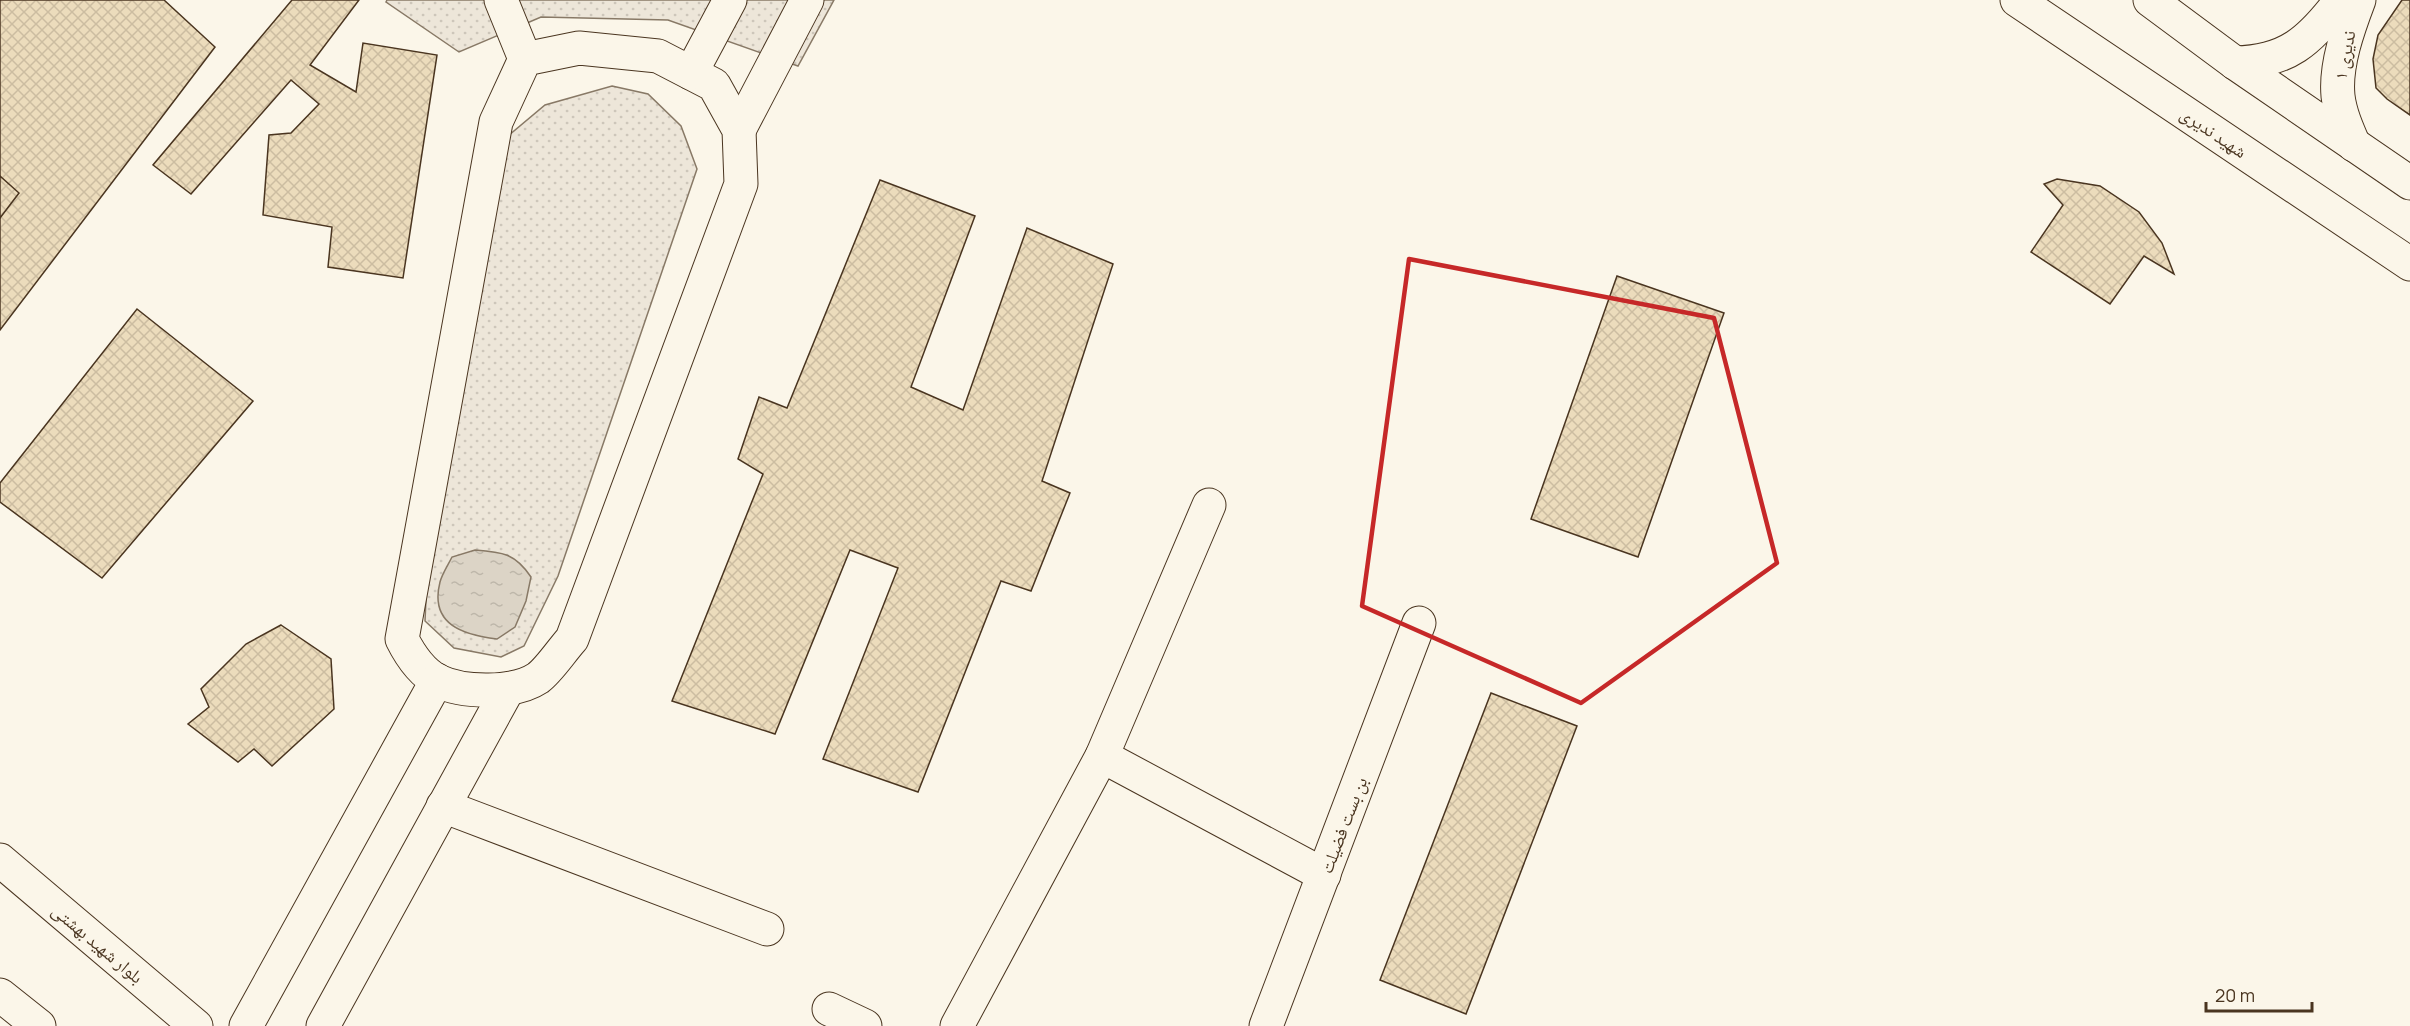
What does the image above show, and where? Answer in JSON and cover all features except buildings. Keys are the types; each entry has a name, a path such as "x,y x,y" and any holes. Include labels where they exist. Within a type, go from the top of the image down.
{"street":[{"path":"501,0 525,60 496,122 402,639 411,658 437,681 467,689 508,689 538,678 572,639 741,184 739,130 714,85 658,56 579,48 525,60"},
{"path":"691,73 730,0"},
{"path":"739,130 807,0"},
{"name":"شهید ندیری","path":"2018,0 2410,264"},
{"path":"2150,0 2235,63 2410,183"},
{"path":"2235,63 2275,58 2293,50 2329,16 2341,0"},
{"name":"ندیری ۱","path":"2354,145 2343,118 2338,96 2338,75 2350,25 2359,0"},
{"path":"957,1026 1102,756 1209,505"},
{"name":"بن بست فضیلت","path":"1266,1026 1419,623"},
{"path":"246,1026 437,681"},
{"path":"322,1026 508,689"},
{"path":"1102,756 1324,875"},
{"path":"443,806 767,928"},
{"name":"بلوار شهید بهشتی","path":"0,860 196,1026"},
{"path":"0,995 39,1026"},
{"path":"829,1009 865,1026"}],"highlighted area":[{"path":"1409,259 1714,318 1777,563 1581,703 1362,606"}],"shaded area":[{"path":"387,0 834,0 798,66 668,20 541,17 459,52 386,2"},
{"path":"612,86 648,94 681,126 697,169 558,576 524,646 501,657 454,648 425,621 427,577 508,136 545,105"}],"water":[{"path":"475,550 507,555 519,563 531,577 526,601 515,627 497,639 462,631 444,618 440,608 438,597 440,582 452,557"}]}
